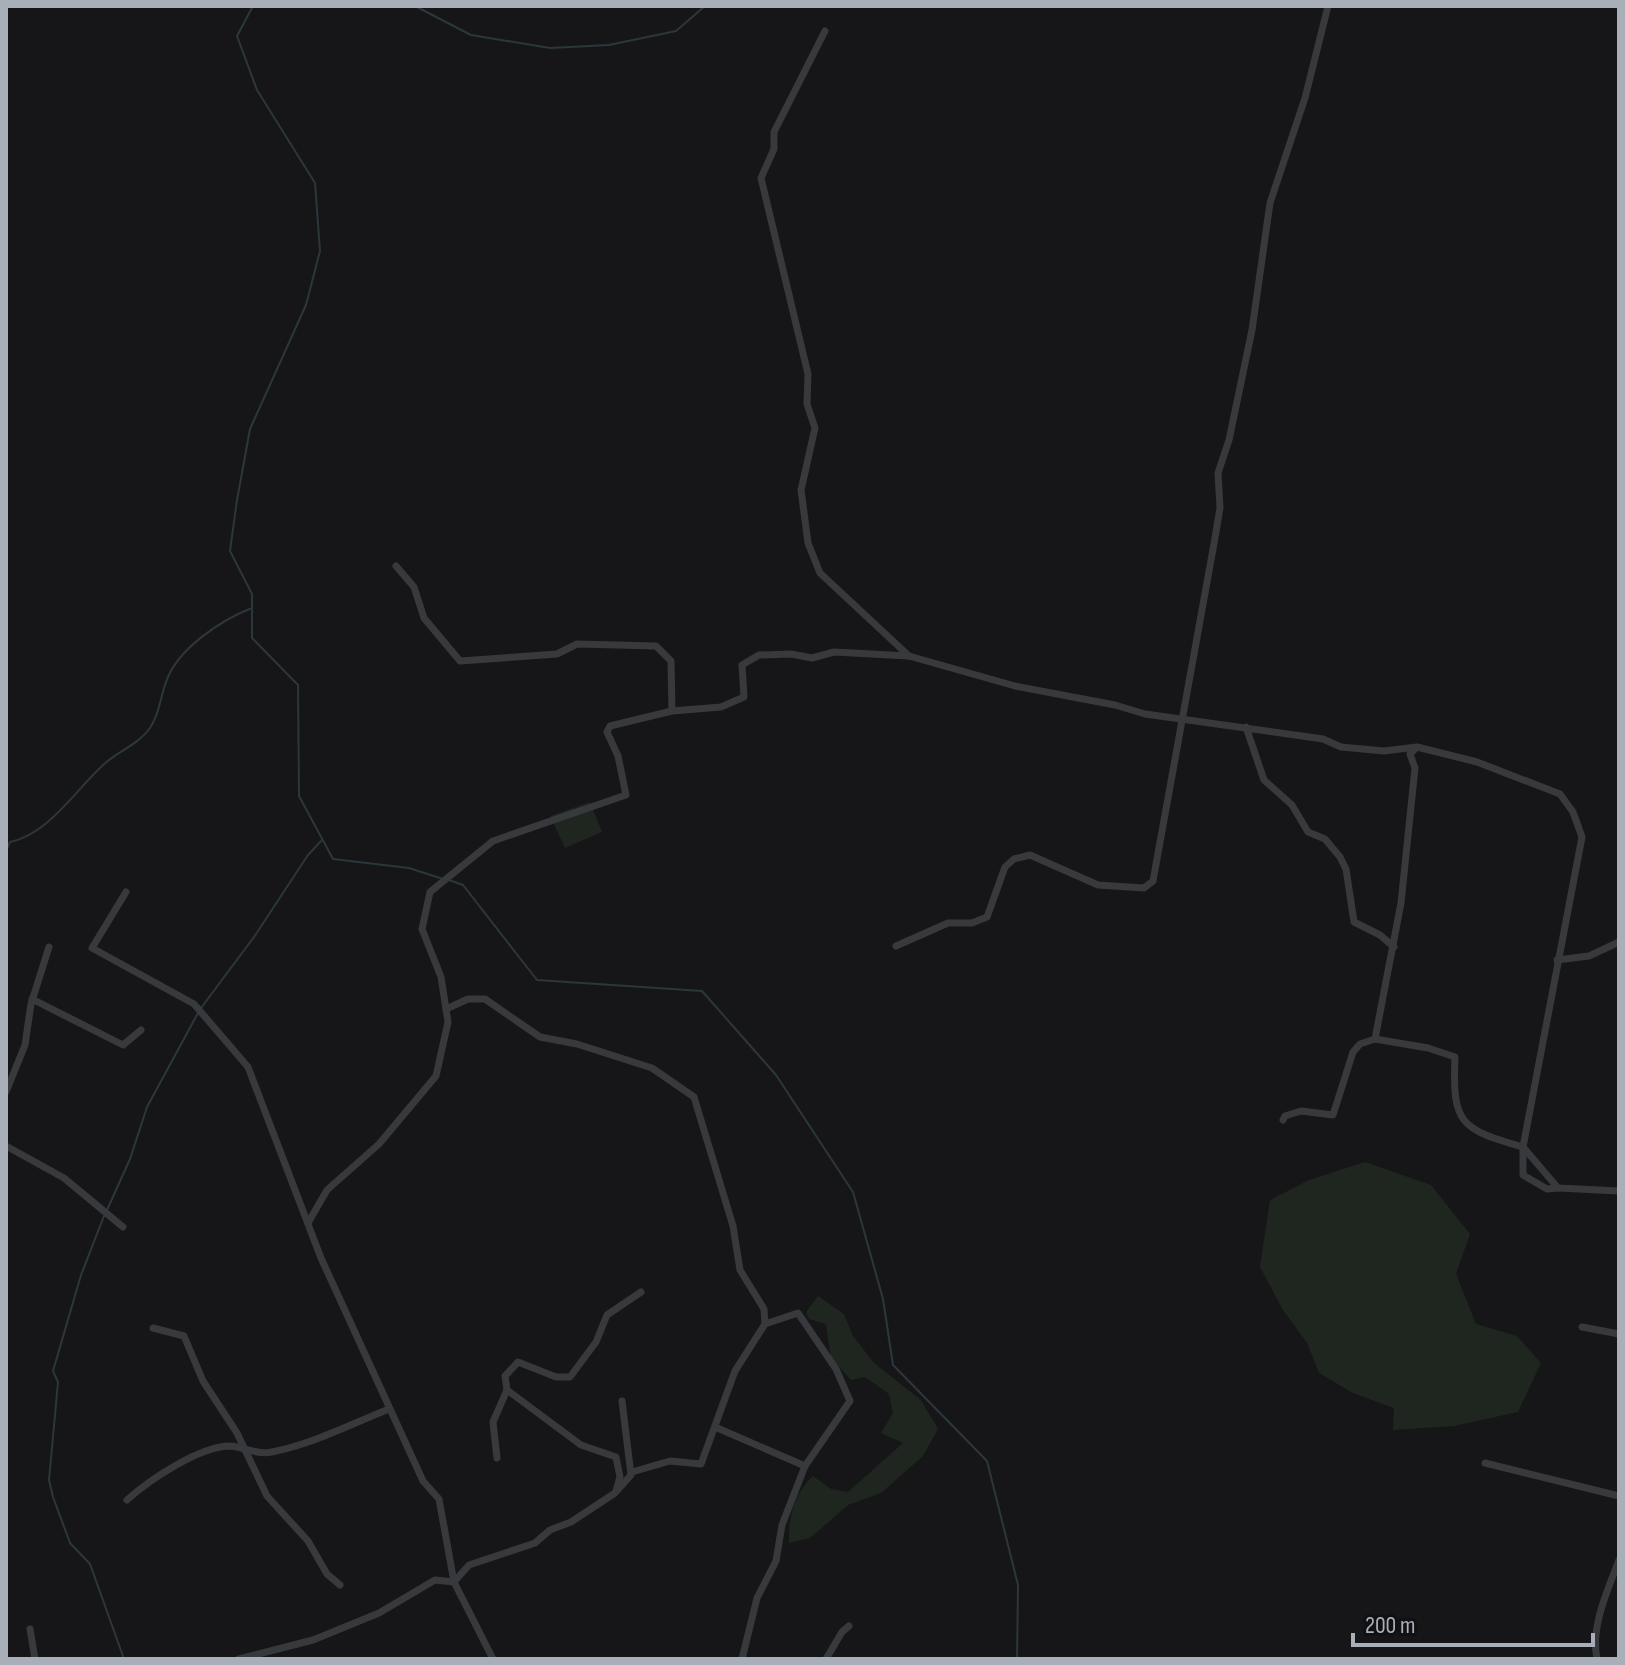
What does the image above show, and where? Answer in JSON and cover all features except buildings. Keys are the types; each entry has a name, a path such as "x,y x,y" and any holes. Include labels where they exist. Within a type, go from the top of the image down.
{"street":[{"path":"896,946 948,923 972,923 987,917 1005,867 1014,859 1030,855 1098,885 1144,888 1153,881 1220,508 1218,473 1229,440 1252,330 1270,203 1305,98 1328,6"},
{"path":"825,31 774,132 774,149 761,178 808,374 807,404 815,428 801,490 808,543 820,573 909,656"},
{"path":"396,566 414,587 424,618 460,661 557,654 577,644 656,646 671,661 672,711"},
{"path":"308,1223 327,1190 365,1152 379,1144 436,1076 448,1022 441,977 422,929 430,892 493,841 626,795 618,756 607,732 610,726 672,711 709,709 744,697 742,665 759,655 791,654 812,658 834,652 909,656 1015,686 1115,705 1145,714 1323,739 1341,747 1384,751 1417,747 1477,762 1560,794 1573,812 1582,837 1523,1147 1523,1175 1547,1189 1619,1191"},
{"path":"1246,727 1264,780 1292,805 1308,832 1325,839 1340,857 1346,869 1354,922 1380,935 1394,947"},
{"path":"1375,1039 1394,947 1415,768 1410,754 1417,747"},
{"path":"126,892 92,948 205,1012 248,1067 308,1223 389,1409 423,1481 439,1499 454,1582 493,1659"},
{"path":"1557,960 1589,956 1619,942"},
{"path":"6,1092 25,1045 32,999 49,947"},
{"path":"32,999 123,1045 141,1030"},
{"path":"446,1009 468,999 485,999 540,1037 577,1044 652,1068 694,1097 733,1226 740,1270 764,1309 765,1324 735,1371 715,1416 715,1427 701,1464 670,1461 632,1472 615,1493 571,1522 550,1530 535,1543 469,1565 454,1582"},
{"path":"1283,1120 1301,1111 1333,1115 1353,1052 1360,1044 1375,1039 1428,1048 1455,1057 1454,1088 1461,1119 1479,1134 1523,1147 1558,1188"},
{"path":"6,1146 64,1178 123,1227"},
{"path":"497,1458 493,1422 507,1390 505,1376 518,1362 556,1377 570,1377 596,1342 607,1315 641,1292"},
{"path":"742,1659 757,1598 776,1561 782,1525 805,1466 850,1401 836,1369 798,1313 765,1324"},
{"path":"1582,1327 1619,1334"},
{"path":"153,1328 184,1336 203,1381 237,1433 267,1496 340,1585"},
{"path":"507,1390 581,1445 616,1457 620,1477 615,1493"},
{"path":"622,1401 632,1472"},
{"path":"127,1500 153,1477 218,1448 233,1446 258,1454 318,1440 389,1409"},
{"path":"715,1427 805,1466"},
{"path":"1485,1463 1619,1496"},
{"path":"1600,1659 1595,1648 1601,1610 1619,1560"},
{"path":"239,1659 313,1640 379,1613 435,1580 454,1582"},
{"path":"826,1659 849,1626"},
{"path":"30,1629 35,1659"}],"shaded area":[{"path":"590,802 602,832 565,848 550,816"},
{"path":"1365,1162 1431,1185 1470,1234 1456,1274 1476,1324 1517,1336 1541,1363 1518,1412 1454,1426 1393,1430 1394,1408 1353,1393 1319,1373 1307,1343 1283,1310 1260,1267 1270,1200 1309,1180"},
{"path":"818,1296 844,1314 853,1336 874,1363 921,1400 938,1429 923,1456 881,1493 848,1505 810,1538 789,1543 794,1506 813,1476 831,1489 848,1492 903,1443 881,1433 893,1413 889,1394 865,1377 851,1380 831,1358 826,1324 809,1319 806,1312"}],"waterway":[{"path":"253,6 237,36 257,90 315,183 320,251 306,305 250,429 230,551 252,594 252,638 298,685 299,796 333,859 409,868 443,879"},
{"path":"415,6 471,35 550,48 609,45 676,31 705,6"},
{"path":"6,851 10,842 24,838 48,821 102,766 145,734 156,717 172,670 190,647 214,628 252,608"},
{"path":"201,1008 321,841"},
{"path":"449,880 463,885 537,980 702,991 776,1075 853,1192 883,1299 893,1365 987,1461 1018,1585 1017,1659"},
{"path":"107,1210 130,1159 147,1107 198,1013"},
{"path":"104,1216 81,1275 53,1371 58,1382 49,1480 70,1543 90,1564 124,1659"}]}
